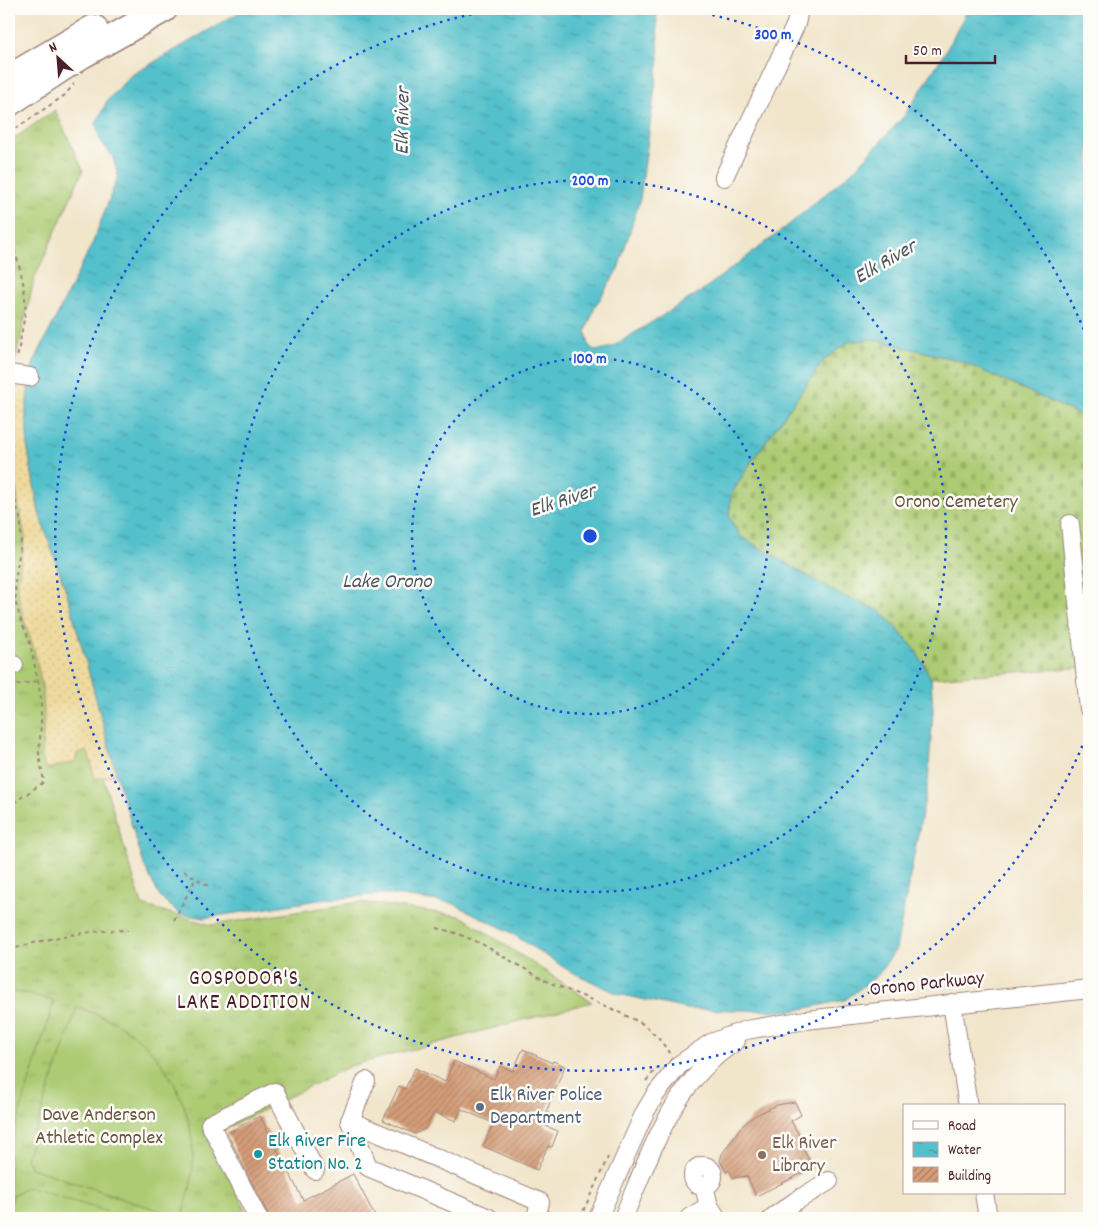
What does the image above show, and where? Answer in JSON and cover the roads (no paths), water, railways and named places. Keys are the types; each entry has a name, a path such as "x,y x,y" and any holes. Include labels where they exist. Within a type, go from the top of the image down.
{"highway":[{"path":"9,78 72,40 130,9"},
{"path":"9,103 82,55 164,9"}],"street":[{"path":"724,176 796,24 799,9"},
{"path":"12,370 30,377"},
{"path":"1070,524 1089,709"},
{"name":"Orono Parkway","path":"770,1025 1089,989"},
{"path":"952,1003 968,1104"},
{"path":"598,1218 645,1112 666,1079 679,1065 711,1043 746,1030 770,1025"},
{"path":"624,1218 664,1123 691,1080 722,1050 770,1025"},
{"path":"366,1081 350,1121 368,1167 489,1218"},
{"path":"258,1218 210,1124 275,1092 315,1170"},
{"path":"350,1121 540,1202 536,1218"},
{"path":"772,1218 796,1200 829,1181"},
{"path":"689,1218 713,1212 704,1186"},
{"path":"984,1194 988,1218"}],"water":[{"name":"Lake Orono","path":"245,9 656,9 659,58 640,199 618,269 595,307 586,331 589,346 596,351 612,347 700,292 785,228 855,169 905,115 947,49 968,9 1089,9 1089,419 961,361 873,339 848,342 824,360 749,465 731,495 729,517 740,536 840,595 881,611 914,648 931,678 933,711 928,782 896,949 878,975 845,1000 792,1011 687,1009 618,994 568,970 508,931 452,903 385,894 319,900 204,918 180,914 160,897 144,865 121,791 68,596 39,513 28,450 26,412 30,377 34,362 93,242 118,176 113,157 100,140 96,124 107,101 130,76"}],"place":[{"name":"Elk River Police Department","path":"480,1107"},
{"name":"Elk River Fire Station No. 2","path":"258,1154"},
{"name":"Elk River Library","path":"762,1155"}],"district":[{"name":"GOSPODOR'S LAKE ADDITION","path":"244,992"}],"water label":[{"name":"Elk River","path":"404,121"},
{"name":"Elk River","path":"886,263"},
{"name":"Elk River","path":"563,502"}],"park label":[{"name":"Orono Cemetery","path":"956,503"},
{"name":"Dave Anderson Athletic Complex","path":"99,1128"}]}
